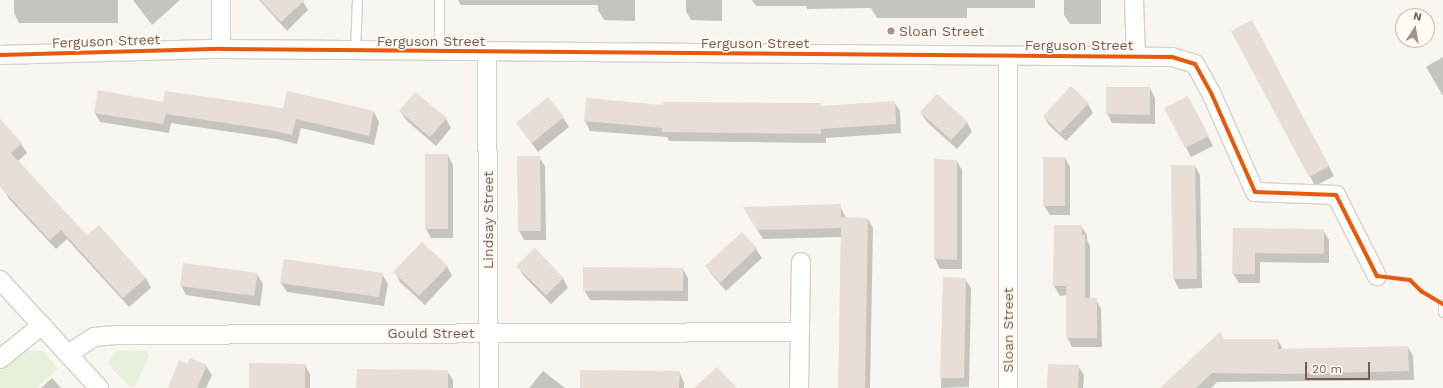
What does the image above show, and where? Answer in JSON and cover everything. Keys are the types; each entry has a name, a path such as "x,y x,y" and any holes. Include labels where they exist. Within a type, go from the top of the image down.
{"street":[{"path":"221,0 221,49"},
{"path":"1134,0 1136,56"},
{"name":"Ferguson Street","path":"0,55 221,49 1172,57 1195,64 1212,95 1255,192 1336,194 1377,276"},
{"name":"Lindsay Street","path":"487,52 489,388"},
{"name":"Sloan Street","path":"1008,56 1008,388"},
{"path":"799,388 801,262"},
{"path":"0,280 99,388"},
{"path":"0,359 42,325"},
{"name":"Gould Street","path":"68,354 94,337 116,335 799,332"}],"lane":[{"path":"355,51 357,0"},
{"path":"439,0 439,52"},
{"path":"1443,304 1443,312"}],"green space":[{"path":"18,350 43,351 58,369 36,388 0,388 0,366"},
{"path":"118,350 145,351 149,356 134,387 131,387 113,370 109,362 113,354"}],"building":[{"path":"260,0 305,0 281,22"},
{"path":"1252,20 1329,166 1309,177 1231,31"},
{"path":"1071,86 1089,103 1060,133 1043,116"},
{"path":"1106,87 1150,87 1150,115 1106,114"},
{"path":"98,90 163,102 165,91 283,108 287,91 374,111 369,136 296,119 292,135 270,130 166,114 163,124 94,113"},
{"path":"415,92 447,118 430,137 399,111"},
{"path":"937,94 968,122 951,140 920,112"},
{"path":"1188,96 1209,136 1185,148 1164,108"},
{"path":"548,97 564,117 532,143 516,123"},
{"path":"586,98 663,105 663,102 821,103 821,106 895,101 896,124 821,129 821,134 662,132 662,128 584,121"},
{"path":"0,119 22,143 11,153 87,235 99,225 146,278 123,298 61,230 50,240 0,187"},
{"path":"425,154 448,154 448,229 425,229"},
{"path":"517,156 540,156 541,231 518,231"},
{"path":"1043,157 1065,157 1065,206 1043,206"},
{"path":"934,159 957,160 957,260 934,259"},
{"path":"1171,165 1195,165 1197,279 1173,279"},
{"path":"841,204 841,217 868,218 865,388 838,388 841,228 757,230 743,207"},
{"path":"1054,225 1082,225 1082,235 1085,235 1085,298 1097,298 1097,338 1066,338 1066,286 1053,286"},
{"path":"1233,228 1324,229 1324,254 1255,253 1255,274 1232,274"},
{"path":"742,232 757,248 720,283 705,266"},
{"path":"422,242 448,266 419,296 393,272"},
{"path":"535,248 564,278 546,295 516,266"},
{"path":"284,259 383,273 379,297 280,283"},
{"path":"183,263 258,273 254,296 180,286"},
{"path":"583,267 683,268 683,291 583,291"},
{"path":"943,277 966,278 964,378 940,378"},
{"path":"1220,332 1224,339 1278,339 1278,349 1408,346 1409,371 1289,374 1212,373 1196,388 1160,388"},
{"path":"190,358 207,365 197,388 168,388 179,360 187,364"},
{"path":"249,363 305,364 305,388 249,388"},
{"path":"1048,364 1079,365 1078,388 1047,388"},
{"path":"717,367 737,388 694,388"},
{"path":"357,369 448,370 448,388 356,388"},
{"path":"580,370 680,371 679,388 580,388"}],"cycle path":[{"path":"0,55 221,49 1172,57 1195,64 1212,95 1255,192 1336,195 1377,276 1410,280 1421,291 1443,304"}],"place":[{"name":"Sloan Street","path":"891,31"}]}
